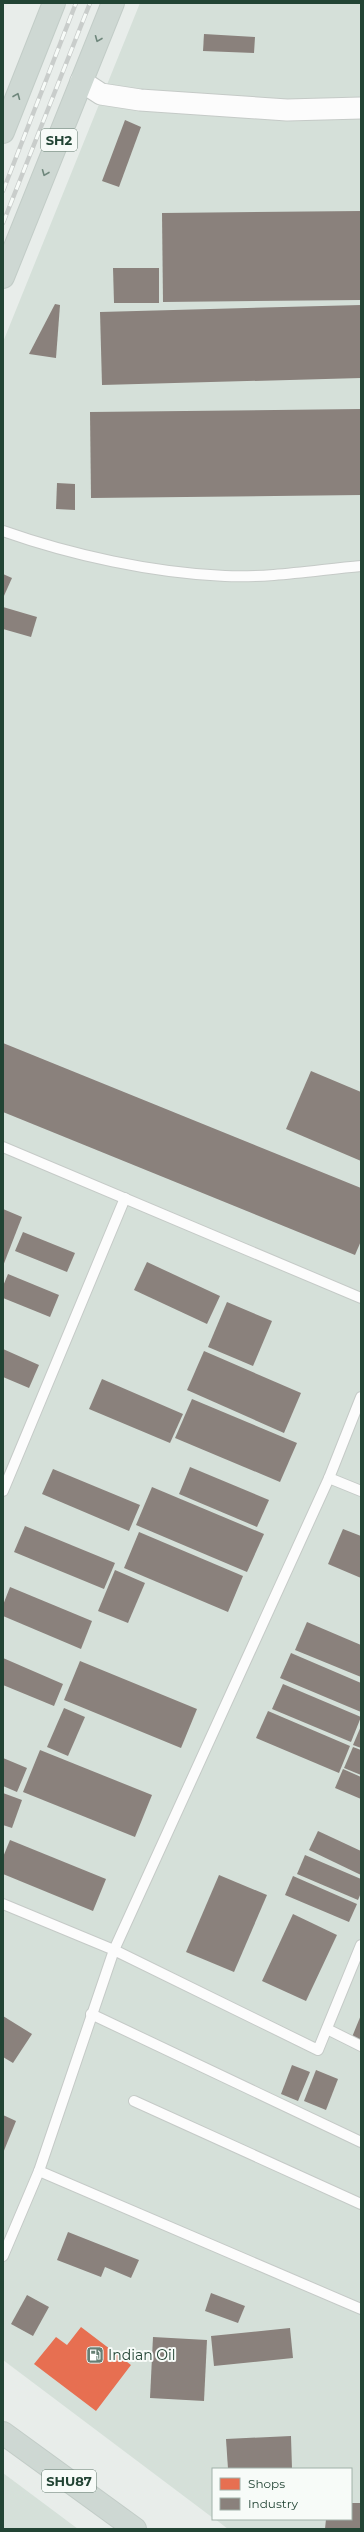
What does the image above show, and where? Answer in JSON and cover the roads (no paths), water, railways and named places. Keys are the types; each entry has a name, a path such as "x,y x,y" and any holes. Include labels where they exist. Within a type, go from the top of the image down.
{"main road":[{"path":"4,127 54,3"},
{"name":"SH2","path":"3,277 113,3"},
{"name":"SHU87","path":"3,2433 135,2529"},
{"name":"SHU87","path":"3,2450 112,2529"}],"street":[{"path":"81,81 101,94 140,100 287,110 361,108"}],"lane":[{"path":"3,531 68,552 212,575 252,576 361,566"},
{"path":"3,1147 361,1298"},
{"path":"3,1491 124,1198"},
{"path":"3,2256 38,2171 114,1950 329,1478 361,1398"},
{"path":"329,1478 361,1491"},
{"path":"3,1904 114,1950 318,2050 361,1944"},
{"path":"91,2014 361,2142"},
{"path":"327,2029 361,2046"},
{"path":"134,2101 361,2204"},
{"path":"38,2171 361,2309"}],"railway":[{"path":"3,191 76,3"},
{"path":"3,223 90,3"}],"place":[{"name":"Indian Oil","path":"95,2355"}]}
